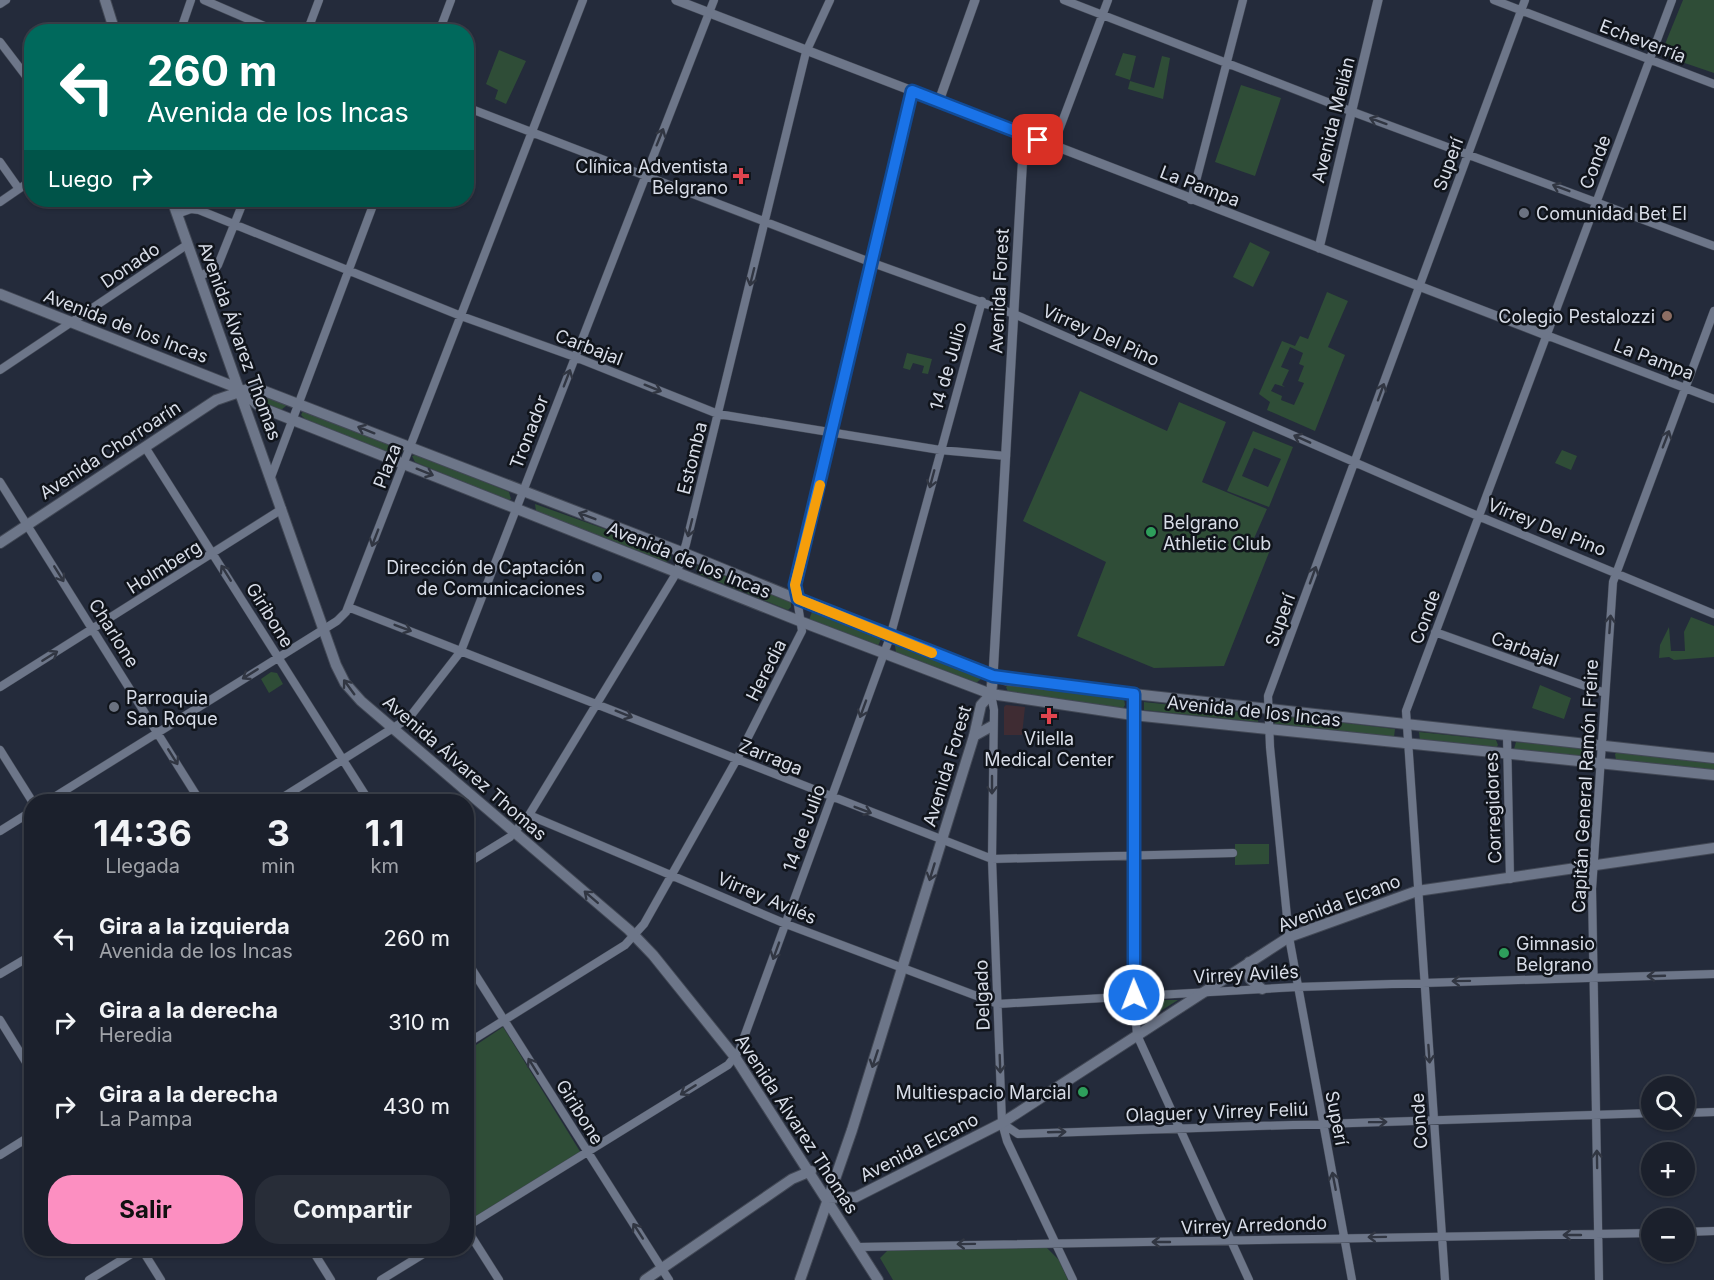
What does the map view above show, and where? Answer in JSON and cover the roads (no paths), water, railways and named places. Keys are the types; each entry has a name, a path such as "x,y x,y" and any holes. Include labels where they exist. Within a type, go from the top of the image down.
{"main road":[{"path":"105,0 112,24"},
{"name":"Avenida Álvarez Thomas","path":"174,207 345,683 361,701 471,794"},
{"name":"Avenida de los Incas","path":"0,294 240,389 260,407 883,654 991,694 1133,715 1714,775"},
{"name":"Avenida de los Incas","path":"240,389 254,387 298,403 993,676 1134,694 1714,758"},
{"name":"Avenida Chorroarín","path":"0,543 216,400 240,389"},
{"name":"Avenida Forest","path":"800,1280 904,968 974,736 981,705 991,694 993,676"},
{"path":"974,736 992,726"},
{"name":"Avenida Álvarez Thomas","path":"474,797 635,936 735,1057 828,1198 878,1280"},
{"name":"Avenida Elcano","path":"828,1198 856,1197 1002,1123 1289,938 1417,891 1714,848"},
{"path":"1249,962 1250,979 1262,988"},
{"path":"645,1280 792,1179 811,1172"}],"street":[{"path":"0,4 6,0"},
{"path":"183,24 191,0"},
{"path":"204,0 260,24"},
{"path":"310,24 319,0"},
{"path":"442,24 451,0"},
{"name":"Plaza","path":"59,794 342,617 348,607 583,0"},
{"name":"La Pampa","path":"676,0 1191,200 1714,399"},
{"name":"Tronador","path":"288,794 414,714 461,651 714,0"},
{"name":"Estomba","path":"474,859 515,832 529,815 677,572 684,553 807,52 830,0"},
{"path":"939,101 975,0"},
{"path":"1064,0 1353,112 1714,246"},
{"path":"1053,146 1108,0"},
{"path":"1191,200 1243,0"},
{"name":"Avenida Melián","path":"1319,248 1378,0"},
{"name":"Echeverría","path":"1494,0 1714,84"},
{"name":"Superí","path":"1352,1280 1289,938 1268,728 1268,696 1525,0"},
{"name":"Conde","path":"1445,1280 1405,724 1406,711 1672,0"},
{"path":"0,42 24,74"},
{"name":"Heredia","path":"474,1039 625,945 635,936 737,759 802,631 795,585 833,433 870,262 912,91"},
{"name":"Virrey Del Pino","path":"474,110 870,262 1014,314 1478,516 1714,614"},
{"name":"Avenida Forest","path":"993,676 1024,135"},
{"path":"0,162 19,189"},
{"path":"0,202 24,186"},
{"path":"200,276 218,265 241,207"},
{"path":"271,477 372,207"},
{"name":"Carbajal","path":"177,214 191,209 199,210 461,316 575,357 718,414 940,450 1006,456"},
{"name":"Donado","path":"0,370 188,244"},
{"name":"14 de Julio","path":"735,1057 786,924 890,636 982,302"},
{"name":"Capitán General Ramón Freire","path":"1599,1280 1593,866 1616,572 1714,311"},
{"name":"Giribone","path":"144,447 365,794"},
{"name":"Charlone","path":"0,482 196,794"},
{"name":"Holmberg","path":"0,687 282,509"},
{"name":"Zarraga","path":"348,607 992,859 1233,853"},
{"name":"Carbajal","path":"1435,632 1605,693"},
{"name":"Delgado","path":"991,694 992,859 1002,1123 1007,1141 1073,1280"},
{"path":"1134,694 1134,995 1137,1035 1249,1280"},
{"name":"Corregidores","path":"1507,736 1510,879"},
{"path":"0,750 28,794"},
{"name":"Virrey Avilés","path":"529,815 786,924 998,1004 1262,988 1714,974"},
{"path":"0,831 24,816"},
{"path":"0,974 24,960"},
{"name":"Giribone","path":"474,972 669,1280"},
{"path":"0,1020 24,1058"},
{"path":"474,1223 728,1065 735,1057"},
{"path":"1695,1113 1714,1112"},
{"name":"Olaguer y Virrey Feliú","path":"1002,1123 1018,1134 1641,1113"},
{"path":"0,1155 24,1140"},
{"path":"1695,1232 1714,1231"},
{"name":"Virrey Arredondo","path":"858,1247 1055,1242 1232,1242 1441,1235 1641,1233"},
{"path":"474,1241 499,1280"},
{"path":"89,1280 128,1256"},
{"path":"146,1256 161,1280"},
{"path":"316,1256 331,1280"},
{"path":"381,1280 420,1256"}],"place":[{"name":"Clínica Adventista Belgrano","path":"741,176"},
{"name":"Comunidad Bet El","path":"1524,213"},
{"name":"Colegio Pestalozzi","path":"1667,316"},
{"name":"Belgrano Athletic Club","path":"1151,532"},
{"name":"Dirección de Captación de Comunicaciones","path":"597,577"},
{"name":"Parroquia San Roque","path":"114,707"},
{"name":"Vilella Medical Center","path":"1049,716"},
{"name":"Gimnasio Belgrano","path":"1504,953"},
{"name":"Multiespacio Marcial","path":"1083,1092"}]}
